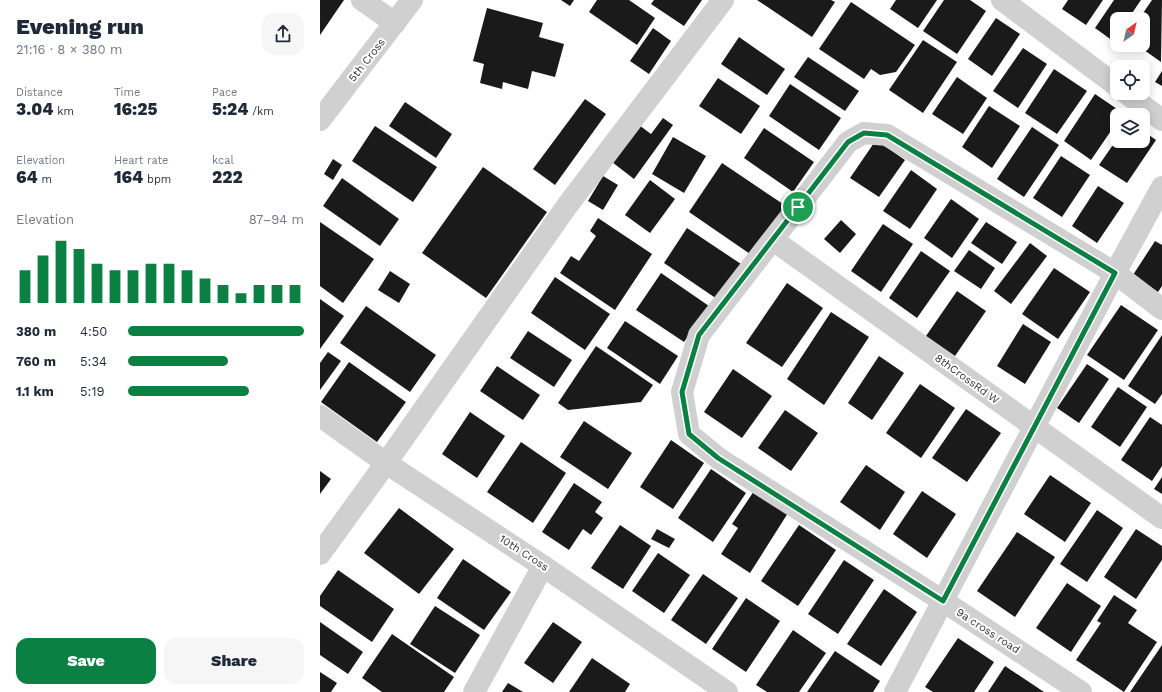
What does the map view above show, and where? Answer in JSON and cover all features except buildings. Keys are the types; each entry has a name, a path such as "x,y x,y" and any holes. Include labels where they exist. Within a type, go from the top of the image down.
{"street":[{"path":"362,0 396,24"},
{"name":"5th Cross","path":"320,120 396,24 412,0"},
{"path":"320,554 567,206 723,0"},
{"path":"1002,0 1110,81"},
{"path":"1135,100 1162,120"},
{"name":"9a cross road","path":"1081,692 943,601 718,458 689,434 682,392 699,335 848,142 864,133 887,135 1115,273 1162,309"},
{"path":"895,692 1115,273 1162,187"},
{"name":"8thCrossRd W","path":"773,240 1162,518"},
{"name":"10th Cross","path":"320,416 386,463 543,566 727,692"},
{"path":"474,692 543,566"}],"route":[{"path":"864,133 887,135 1115,273 943,601 718,458 689,434 682,392 699,335 798,207 848,142 864,133"}]}
